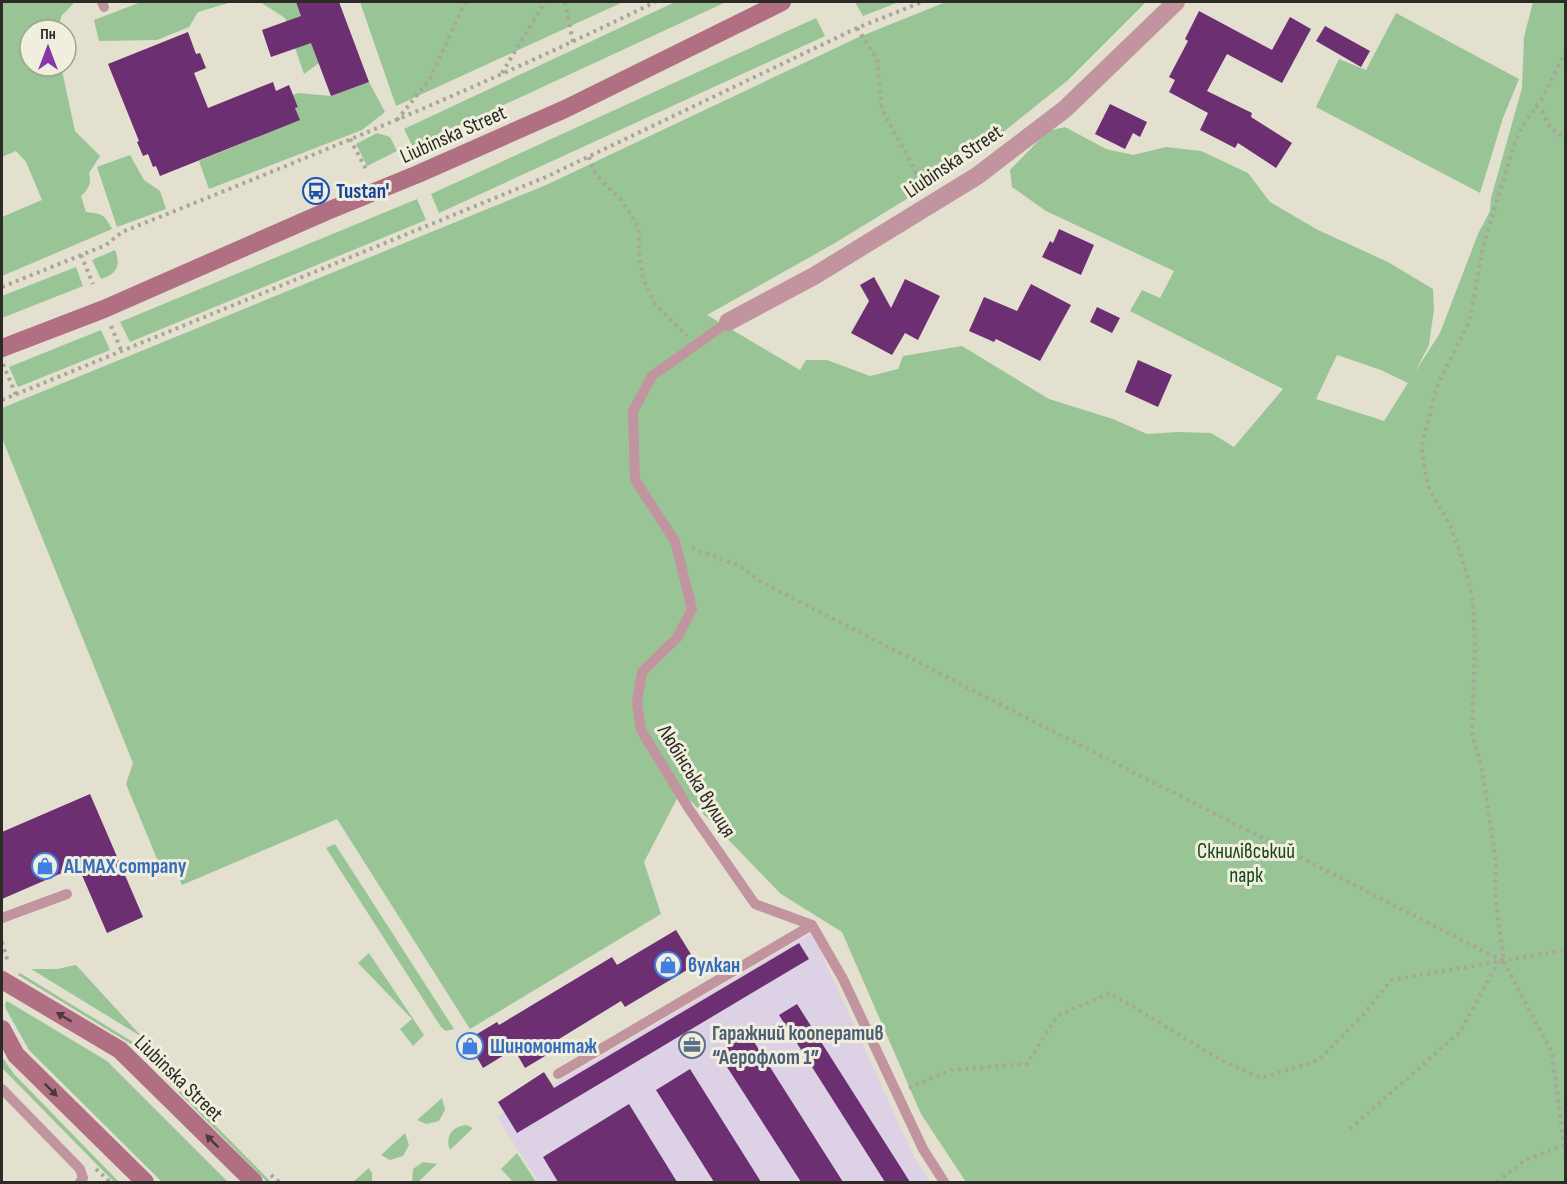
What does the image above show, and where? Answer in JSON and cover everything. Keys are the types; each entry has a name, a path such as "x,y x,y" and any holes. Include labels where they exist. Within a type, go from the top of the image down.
{"main road":[{"name":"Liubinska Street","path":"2,356 325,212 565,109 763,7 782,2"},
{"name":"Liubinska Street","path":"2,980 120,1050 254,1182"},
{"path":"2,1029 16,1055 145,1182"}],"street":[{"name":"Liubinska Street","path":"728,322 814,276 977,176 1065,109 1176,2"}],"lane":[{"name":"Любінська вулиця","path":"728,322 652,376 633,411 635,480 675,541 692,609 677,638 642,672 637,702 641,730 689,809 756,904 812,925"},
{"path":"2,918 67,894"},
{"path":"558,1074 812,925 843,979 923,1149 944,1182"},
{"path":"2,1089 80,1169 82,1178 80,1182"}],"path":[{"path":"502,73 545,2"},
{"path":"566,2 573,42"},
{"path":"2,287 105,245 122,232 396,121 573,42 655,2"},
{"path":"2,400 546,177 857,28 922,2"},
{"path":"396,121 430,79 463,3"},
{"path":"857,28 877,59 882,110 914,168 925,208"},
{"path":"1566,51 1552,80 1523,125 1515,142 1483,246 1471,314 1437,384 1423,439 1422,452 1428,486 1450,525 1469,582 1473,602 1475,645 1472,733 1484,778 1496,861 1495,894 1504,962 1552,1053 1562,1146 1566,1161"},
{"path":"1536,106 1542,111 1551,129 1566,138"},
{"path":"350,139 367,171"},
{"path":"589,157 596,175 622,201 639,228 639,255 643,279 655,304 686,333 691,348"},
{"path":"81,255 93,284"},
{"path":"111,325 122,352"},
{"path":"2,356 16,395"},
{"path":"675,541 740,566 763,583 1504,962"},
{"path":"2,942 7,962"},
{"path":"897,1093 951,1070 1027,1064 1057,1016 1110,993 1221,1060 1261,1078 1319,1060 1363,1015 1391,980 1566,950"},
{"path":"1350,1129 1460,1032 1497,963"},
{"path":"1497,1182 1525,1160 1562,1146"}],"shaded area":[{"path":"812,933 914,1157 930,1182 539,1182 497,1117"}],"green space":[{"path":"2,2 75,2 61,18 18,18 18,78 64,78 75,131 100,156 89,173 89,186 81,196 86,212 102,216 112,229 2,276 2,217 42,200 26,162 16,151 2,157"},
{"path":"141,2 232,2 198,12 189,27 157,40 99,41 94,20"},
{"path":"260,2 296,2 319,63 304,74 285,18"},
{"path":"360,2 623,2 396,106"},
{"path":"675,2 726,2 413,147 404,129"},
{"path":"855,2 899,2 863,16"},
{"name":"Скнилівський парк","path":"946,2 1146,2 1067,81 962,165 835,243 707,315 800,370 806,360 827,360 870,376 898,369 903,356 962,346 1049,399 1113,419 1147,434 1211,433 1234,447 1283,389 1130,311 1142,290 1160,298 1174,271 1046,211 1012,187 1010,170 1048,131 1065,127 1106,149 1133,155 1166,147 1201,151 1248,173 1270,202 1318,230 1388,262 1433,289 1434,309 1429,345 1415,372 1440,333 1478,234 1490,211 1491,198 1522,88 1524,37 1533,2 1565,2 1565,1182 966,1182 921,1114 842,932 781,894 681,791 644,862 661,914 470,1029 337,819 182,885 174,865 162,871 126,784 133,763 2,438 2,408 546,185 859,37","holes":["1337,355 1381,370 1408,383 1384,421 1316,399"]},
{"path":"1396,13 1519,79 1503,118 1480,193 1316,107 1339,59 1366,70"},
{"path":"816,18 825,36 439,213 431,194"},
{"path":"369,82 385,112 362,130 209,189 199,161 299,120 295,108 298,106 293,95 298,93 331,96"},
{"path":"377,133 390,137 397,151 367,166 356,144"},
{"path":"130,155 144,180 160,191 166,209 117,227 97,167"},
{"path":"417,199 426,220 130,342 120,322"},
{"path":"115,250 118,261 116,269 111,275 101,279 92,260"},
{"path":"76,267 83,286 2,318 2,296"},
{"path":"101,330 110,350 18,387 9,367"},
{"path":"335,844 454,1029 446,1031 441,1027 326,848"},
{"path":"369,953 424,1035 413,1046 400,1029 412,1019 358,963"},
{"path":"76,965 142,1037 31,969 57,969"},
{"path":"20,973 133,1042 271,1182 267,1182 131,1044 18,975"},
{"path":"7,1001 107,1061 228,1182 162,1182 29,1050 6,1009"},
{"path":"2,1057 14,1074 119,1182 114,1182 2,1068"},
{"path":"442,1098 445,1110 439,1121 426,1124 417,1120"},
{"path":"466,1125 473,1128 450,1150 448,1141 450,1133"},
{"path":"405,1133 409,1145 403,1156 390,1160 381,1155"},
{"path":"517,1153 536,1182 513,1182 501,1169"},
{"path":"423,1162 437,1164 418,1182 412,1182 413,1169"},
{"path":"369,1168 372,1173 372,1182 353,1182"}],"building":[{"path":"296,2 339,2 369,82 331,96 311,43 271,57 262,30 301,16"},
{"path":"1199,11 1272,50 1290,17 1311,29 1282,83 1227,54 1207,91 1252,113 1251,117 1292,143 1276,168 1238,143 1235,148 1200,130 1208,113 1169,92 1175,80 1169,77 1188,41 1185,39"},
{"path":"1325,26 1370,51 1361,67 1316,41"},
{"path":"188,32 196,54 200,53 206,68 194,73 208,108 273,82 276,91 289,85 298,107 295,108 300,120 160,176 156,166 153,167 148,154 143,156 108,64"},
{"path":"1110,104 1147,122 1140,137 1133,133 1125,149 1095,134"},
{"path":"1059,229 1094,245 1081,275 1042,257 1050,241 1053,243"},
{"path":"874,277 891,308 905,279 940,296 918,340 905,333 892,355 851,333 869,301 860,285"},
{"path":"1031,284 1071,305 1040,361 996,339 994,342 969,331 984,297 1017,311"},
{"path":"1097,307 1120,318 1112,333 1090,322"},
{"path":"1138,360 1172,375 1158,407 1125,392"},
{"path":"90,794 143,917 107,933 78,866 2,899 2,832"},
{"path":"676,930 697,964 625,1007 621,1001 546,1047 550,1053 525,1068 514,1049 483,1068 467,1040 497,1022 499,1025 612,957 617,965"},
{"path":"799,943 809,959 517,1133 498,1102 544,1072 554,1088"},
{"path":"797,1004 910,1182 885,1182 779,1015"},
{"path":"749,1034 843,1182 801,1182 718,1053"},
{"path":"690,1069 761,1182 714,1182 656,1090"},
{"path":"629,1104 677,1182 558,1182 543,1157"}],"place":[{"name":"Tustan'","path":"316,191"},
{"name":"ALMAX company","path":"45,866"},
{"name":"вулкан","path":"668,965"},
{"name":"Гаражний кооператив “Аерофлот 1”","path":"692,1045"},
{"name":"Шиномонтаж","path":"470,1046"}]}
